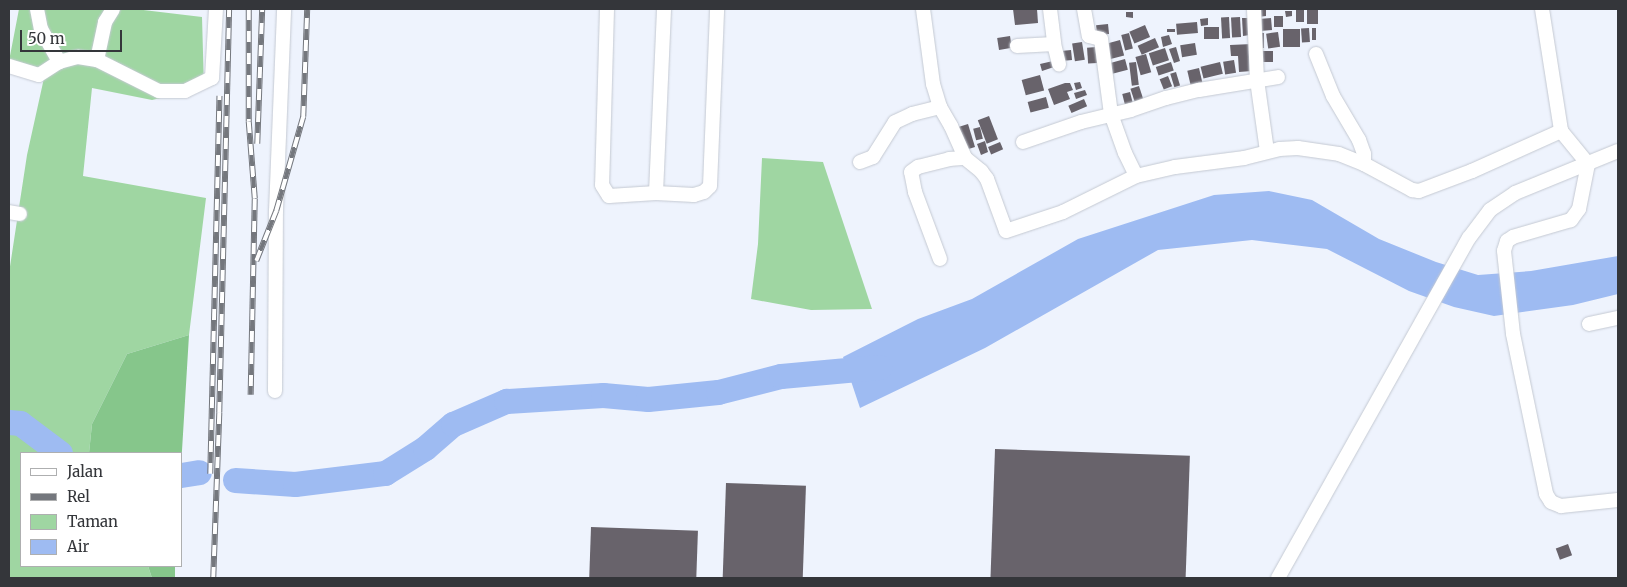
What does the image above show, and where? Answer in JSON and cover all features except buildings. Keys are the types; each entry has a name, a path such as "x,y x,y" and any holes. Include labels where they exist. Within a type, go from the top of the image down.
{"street":[{"path":"36,9 40,29 60,62"},
{"path":"98,60 105,22 113,9"},
{"path":"9,66 39,75 60,62 78,57 98,60 159,91 171,92 195,88 212,78 216,9"},
{"path":"275,391 276,212 284,9"},
{"path":"607,9 602,185 609,196 656,193 694,196 704,192 710,186 717,9"},
{"path":"656,193 664,9"},
{"path":"922,9 933,84 940,107 951,126 965,158 985,174 1006,231 1063,212 1136,176 1175,167 1244,158 1268,151 1298,148 1325,151 1364,164 1412,190 1419,191 1472,171 1561,131"},
{"path":"1050,9 1054,44 1060,64"},
{"path":"1084,9 1089,36 1101,39 1111,114 1125,154 1136,176"},
{"path":"1254,9 1258,80 1268,151"},
{"path":"1542,9 1561,131 1588,164 1583,195 1573,217 1565,222 1511,238 1505,245 1512,326 1546,494 1550,502 1561,506 1618,500"},
{"path":"1017,46 1054,44"},
{"path":"1316,54 1326,82 1359,140 1364,154 1364,164"},
{"path":"1023,142 1166,98 1199,90 1278,78"},
{"path":"860,162 873,158 895,122 912,114 940,107"},
{"path":"1278,578 1469,238 1490,210 1502,200 1618,151"},
{"path":"940,259 915,192 911,172 918,167 949,159 965,158"},
{"path":"1590,324 1618,318"}],"green space":[{"path":"19,9 135,9 202,17 204,88 152,100 92,88 83,176 206,198 189,335 127,354 92,424 89,452 20,452 20,567 148,567 152,578 9,578 9,273 27,155 44,78 9,61"},
{"path":"762,158 823,162 872,309 811,310 751,299 758,244"},
{"path":"189,335 182,452 89,452 92,424 127,354"},
{"path":"148,567 175,567 175,578 152,578"}],"water":[{"path":"1269,191 1312,200 1379,239 1436,262 1478,275 1531,271 1618,256 1618,294 1573,305 1494,316 1454,307 1409,291 1327,249 1252,240 1158,250 985,348 860,408 843,357 918,319 972,299 1078,239 1214,195"}],"waterway":[{"path":"235,480 295,484 385,473 425,448 453,424 506,401 603,395 648,399 718,392 781,376 880,367"},
{"path":"9,422 20,423 59,452"},
{"path":"182,475 199,472"}],"railway":[{"path":"213,578 229,9"},
{"path":"249,9 249,122 255,199 251,395"},
{"path":"257,144 262,9"},
{"path":"256,261 276,211 303,117 307,9"},
{"path":"210,474 219,96"}]}
